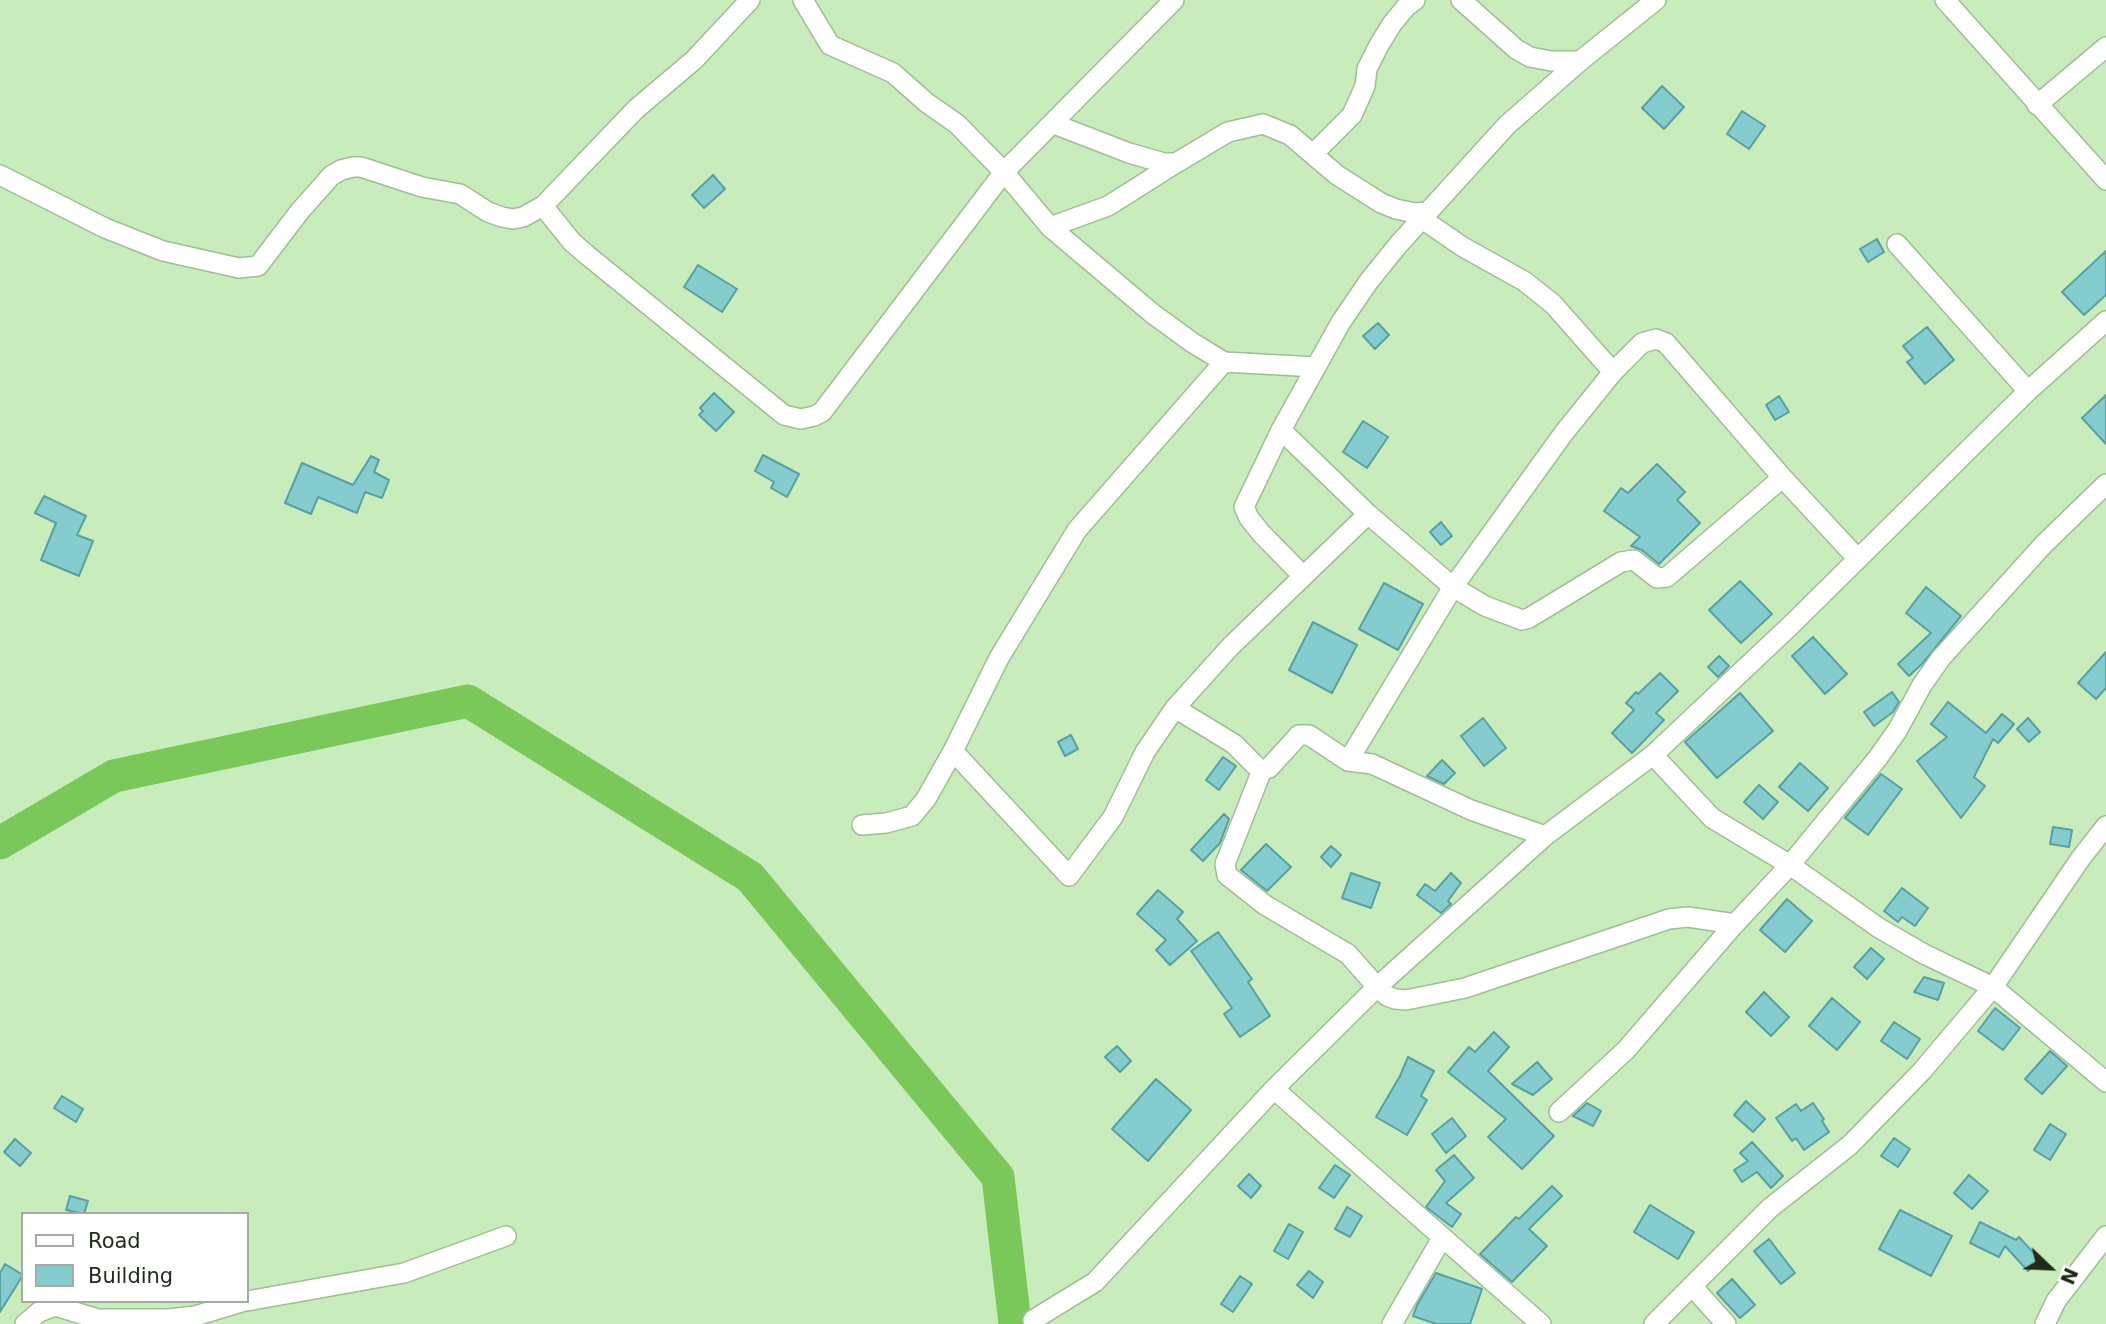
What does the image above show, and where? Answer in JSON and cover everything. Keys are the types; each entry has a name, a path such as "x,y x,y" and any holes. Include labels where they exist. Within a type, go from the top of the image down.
{"street":[{"path":"0,175 105,228 163,251 247,268 258,266 331,176 353,167 460,194 488,212 502,217 523,217 543,206 636,108 694,60 750,0"},
{"path":"803,0 830,45 893,73 927,103 957,124 1050,226 1153,314 1193,344 1224,362 1316,367"},
{"path":"543,206 572,242 784,415 801,419 814,416 822,412 1004,173 1174,0"},
{"path":"1312,154 1352,115 1365,86 1367,69 1379,44 1392,24 1415,0"},
{"path":"1461,0 1516,49 1530,57 1551,61 1580,61"},
{"path":"1303,576 1261,533 1244,507 1281,430 1350,306 1398,246 1507,125 1580,61 1656,0"},
{"path":"1945,0 2106,180"},
{"path":"2037,105 2106,47"},
{"path":"1054,124 1150,160 1176,163"},
{"path":"1050,226 1108,206 1211,140 1228,132 1263,124 1290,135 1337,174 1381,204 1425,216 1464,247 1524,281 1553,304 1613,372"},
{"path":"1897,244 2028,391"},
{"path":"1033,1320 1095,1282 1274,1089 1377,987 1545,836 1653,755 1791,625 2028,391 2106,321"},
{"path":"1348,761 1454,587 1563,434 1613,372 1642,343 1656,339 1665,343 1782,478 1857,558"},
{"path":"862,825 886,824 912,816 926,799 999,658 1077,530 1224,362"},
{"path":"1281,430 1368,514 1454,587 1485,606 1522,620 1530,618 1621,562 1634,560 1657,578 1667,577 1782,478"},
{"path":"1559,1112 1626,1050 1790,865 1877,760 1941,658 2044,544 2106,484"},
{"path":"953,751 1069,876 1113,817 1145,752 1175,708 1230,647 1368,514"},
{"path":"1175,708 1234,744 1262,770"},
{"path":"1262,770 1269,768 1300,735 1305,734 1348,761 1372,764 1471,810 1545,836"},
{"path":"1653,755 1712,818 1790,865 1879,928 1924,954 1993,987 2106,1083"},
{"path":"1262,770 1225,864 1226,872 1265,905 1348,954 1387,996 1406,1000 1465,988 1669,919 1695,918 1735,924"},
{"path":"1654,1324 1770,1208 1850,1145 1922,1071 1993,987 2106,826"},
{"path":"1274,1089 1541,1324"},
{"path":"248,1301 404,1273 506,1236"},
{"path":"2047,1323 2056,1301 2106,1236"},
{"path":"1392,1324 1442,1238"},
{"path":"1692,1286 1726,1324"},
{"path":"25,1324 39,1312 55,1306 99,1320 169,1320 195,1316 239,1303"}],"building":[{"path":"1662,86 1684,107 1664,129 1642,108"},
{"path":"1742,111 1765,126 1749,149 1727,134"},
{"path":"713,175 725,189 704,208 692,195"},
{"path":"1877,239 1884,252 1868,262 1860,249"},
{"path":"2106,251 2106,295 2084,315 2062,292"},
{"path":"698,265 737,289 722,312 684,287"},
{"path":"1378,323 1389,335 1375,349 1363,336"},
{"path":"1927,327 1954,360 1925,384 1907,362 1913,358 1903,346"},
{"path":"714,393 734,412 716,431 699,415 703,411 700,408"},
{"path":"2106,395 2106,444 2082,418"},
{"path":"1779,396 1789,412 1775,420 1766,405"},
{"path":"1363,421 1388,437 1367,468 1343,452"},
{"path":"763,455 799,474 787,497 771,488 774,482 755,471"},
{"path":"371,456 379,460 374,472 389,480 382,498 365,492 357,513 318,497 311,514 285,503 302,463 353,485"},
{"path":"1657,464 1685,492 1677,500 1700,523 1659,564 1642,550 1631,546 1640,537 1604,511 1621,488 1628,493"},
{"path":"44,496 86,516 77,535 93,541 79,576 41,560 56,523 35,513"},
{"path":"1441,522 1452,536 1441,545 1430,532"},
{"path":"1740,581 1772,614 1741,643 1709,610"},
{"path":"1384,583 1423,604 1398,650 1359,629"},
{"path":"1926,587 1961,616 1909,676 1898,664 1931,633 1906,613"},
{"path":"1313,622 1357,645 1332,693 1289,670"},
{"path":"1813,637 1847,674 1825,694 1792,656"},
{"path":"2106,652 2106,688 2096,699 2078,683"},
{"path":"1719,656 1729,666 1718,677 1708,667"},
{"path":"1660,673 1678,691 1656,713 1664,720 1632,753 1612,733 1634,710 1626,703"},
{"path":"1892,692 1899,702 1893,712 1874,726 1864,712"},
{"path":"1740,693 1773,731 1717,778 1685,742"},
{"path":"1948,702 1986,733 2002,714 2014,724 1998,743 1993,739 1974,777 1985,786 1961,818 1917,761 1947,737 1931,724"},
{"path":"1483,718 1506,748 1484,766 1461,736"},
{"path":"2028,718 2040,732 2029,742 2017,729"},
{"path":"1071,735 1078,749 1065,756 1058,742"},
{"path":"1223,757 1236,766 1219,790 1206,780"},
{"path":"1442,760 1455,773 1444,784 1427,776"},
{"path":"1800,763 1828,788 1808,811 1779,787"},
{"path":"1881,774 1902,789 1868,835 1845,818"},
{"path":"1759,785 1778,802 1763,819 1744,802"},
{"path":"1224,814 1229,819 1220,843 1203,861 1191,850"},
{"path":"2053,827 2072,830 2069,847 2050,844"},
{"path":"1266,844 1291,867 1267,891 1241,870"},
{"path":"1331,846 1341,855 1331,867 1321,857"},
{"path":"1351,873 1380,883 1371,908 1342,898"},
{"path":"1451,873 1461,883 1448,901 1451,904 1441,913 1417,895 1425,884 1435,891"},
{"path":"1902,888 1928,908 1915,926 1902,917 1898,922 1884,911"},
{"path":"1158,890 1183,912 1177,919 1197,941 1170,965 1156,950 1166,940 1137,914"},
{"path":"1787,899 1812,921 1785,952 1760,930"},
{"path":"1218,932 1252,979 1248,982 1270,1016 1240,1037 1224,1014 1232,1008 1191,951"},
{"path":"1871,948 1884,959 1867,979 1854,967"},
{"path":"1924,977 1944,983 1938,1000 1914,992"},
{"path":"1764,992 1789,1017 1771,1036 1746,1012"},
{"path":"1832,998 1860,1022 1837,1050 1809,1026"},
{"path":"1995,1008 2020,1028 2003,1050 1978,1031"},
{"path":"1894,1022 1920,1039 1907,1059 1881,1041"},
{"path":"1494,1032 1509,1047 1488,1071 1554,1136 1522,1169 1488,1137 1506,1119 1448,1072 1469,1047 1475,1052"},
{"path":"1117,1046 1131,1061 1120,1072 1105,1057"},
{"path":"2050,1051 2067,1066 2042,1094 2025,1079"},
{"path":"1408,1057 1434,1071 1421,1096 1427,1100 1407,1135 1376,1117"},
{"path":"1537,1062 1552,1079 1533,1095 1512,1084"},
{"path":"1156,1079 1191,1110 1148,1161 1112,1129"},
{"path":"62,1096 83,1109 76,1122 54,1108"},
{"path":"1746,1101 1765,1119 1753,1132 1734,1115"},
{"path":"1587,1103 1601,1111 1593,1126 1573,1116"},
{"path":"1813,1103 1829,1132 1804,1150 1796,1138 1792,1141 1776,1118 1796,1104 1801,1111"},
{"path":"1452,1118 1466,1136 1446,1153 1432,1134"},
{"path":"2050,1124 2066,1134 2050,1160 2034,1150"},
{"path":"1894,1138 1910,1149 1898,1167 1881,1156"},
{"path":"15,1139 31,1153 20,1166 4,1152"},
{"path":"1752,1142 1783,1176 1771,1188 1757,1172 1742,1182 1734,1170 1748,1161 1740,1153"},
{"path":"1454,1155 1474,1178 1446,1203 1461,1214 1452,1227 1426,1207 1445,1181 1436,1170"},
{"path":"1335,1165 1350,1175 1334,1198 1319,1188"},
{"path":"1249,1174 1261,1186 1251,1198 1238,1186"},
{"path":"1969,1175 1988,1191 1972,1209 1954,1193"},
{"path":"1552,1186 1562,1196 1529,1229 1547,1246 1512,1282 1480,1254 1516,1217 1519,1219"},
{"path":"70,1196 88,1201 85,1212 66,1210"},
{"path":"1650,1205 1694,1232 1678,1259 1634,1232"},
{"path":"1347,1207 1362,1216 1350,1237 1335,1229"},
{"path":"1900,1210 1952,1236 1931,1276 1879,1249"},
{"path":"1980,1222 2016,1240 2019,1237 2040,1260 2028,1271 2005,1246 1999,1257 1970,1243"},
{"path":"1289,1224 1303,1232 1288,1259 1274,1251"},
{"path":"1769,1239 1795,1273 1781,1284 1754,1251"},
{"path":"5,1264 21,1274 21,1278 0,1312 0,1273"},
{"path":"1309,1271 1323,1282 1313,1298 1297,1285"},
{"path":"1436,1273 1482,1289 1470,1324 1436,1324 1413,1316"},
{"path":"1240,1276 1252,1284 1233,1312 1221,1304"},
{"path":"1732,1279 1755,1305 1740,1318 1717,1293"}],"waterway":[{"path":"0,843 114,776 468,701 750,877 998,1177 1015,1324"}]}
